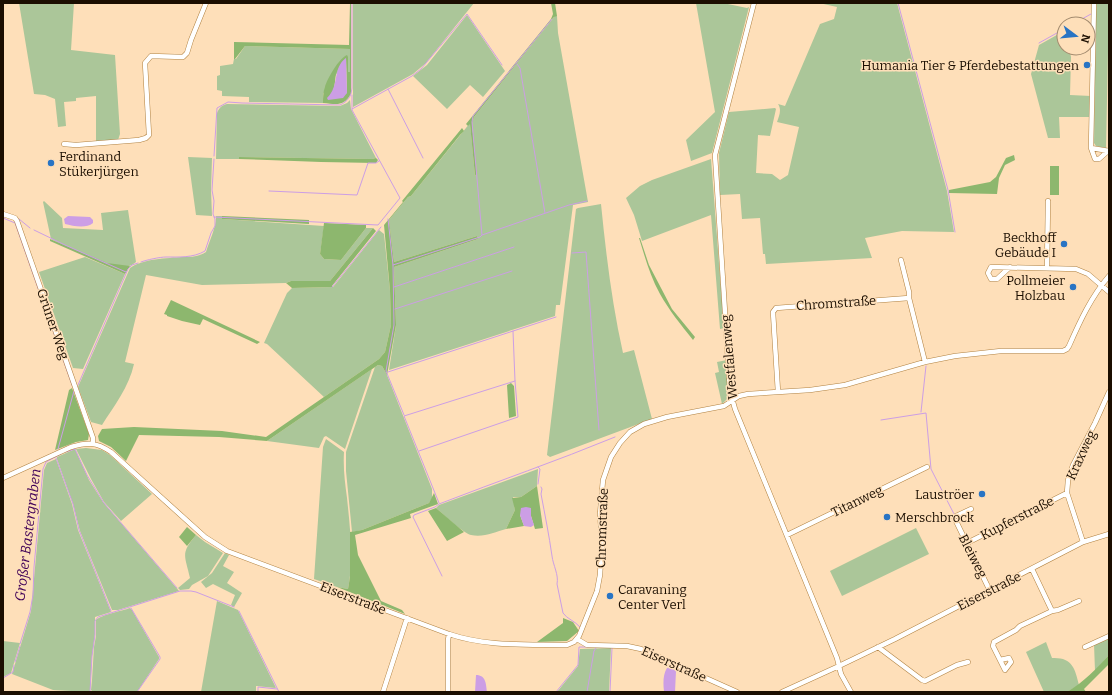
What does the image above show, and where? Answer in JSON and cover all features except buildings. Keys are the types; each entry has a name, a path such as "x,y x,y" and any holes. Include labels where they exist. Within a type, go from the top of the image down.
{"street":[{"path":"64,144 76,145 123,142 146,138 149,135 145,63 151,56 183,57 187,52 206,3"},
{"name":"Westfalenweg","path":"754,3 715,155 730,391 732,400 842,674 851,692"},
{"path":"1094,3 1091,148 1095,159 1099,159 1109,151"},
{"path":"1091,148 1109,151"},
{"path":"1047,268 1048,201"},
{"name":"Grüner Weg","path":"3,214 15,218 17,221 94,443"},
{"path":"901,260 925,362"},
{"path":"1010,267 1076,269 1088,274 1109,292"},
{"path":"1101,285 1109,276"},
{"name":"Chromstraße","path":"577,639 593,602 600,575 602,543 600,514 603,480 614,452 630,432 644,424 667,417 724,406 738,396 748,394 810,390 845,385 925,362 955,356 1001,351 1063,351 1067,349 1078,324 1101,285"},
{"name":"Chromstraße","path":"778,392 773,312 776,308 909,298"},
{"name":"Kraxweg","path":"1083,542 1067,493 1068,480 1071,470 1109,392"},
{"path":"3,478 71,447 94,443"},
{"name":"Eiserstraße","path":"94,443 111,452 205,537 217,546 228,551 449,634 481,642 498,644 567,645 577,639 587,645 627,646 641,649 737,692"},
{"name":"Titanweg","path":"787,535 927,467"},
{"name":"Kupferstraße","path":"966,543 1067,493"},
{"name":"Bleiweg","path":"971,508 954,517 990,591"},
{"name":"Eiserstraße","path":"782,692 878,647 1032,570 1083,542 1109,534"},
{"path":"1032,570 1052,611"},
{"path":"1000,660 993,646 994,642 1016,630 1020,626 1052,611 1079,601"},
{"path":"383,692 407,618"},
{"path":"448,692 449,634"},
{"path":"1085,647 1109,636"},
{"path":"878,647 925,681 957,665 968,662"}],"green space":[{"path":"19,3 74,3 71,50 115,55 120,134 118,140 96,141 96,96 76,98 76,101 64,102 66,126 58,127 55,99 45,95 34,94"},
{"path":"351,3 351,94 345,101 339,104 323,103 324,91 326,83 334,69 340,60 347,55 348,72 350,72 350,49 245,46 234,59 234,42 349,45","holes":["346,58 347,93 328,98 334,90 336,74 340,65"]},
{"path":"353,3 474,3 426,63 413,74 353,107"},
{"path":"551,3 555,3 557,16 554,17 474,117 472,124 477,173 475,176 470,124 468,126 466,124 551,19 553,14"},
{"path":"696,3 723,3 747,8 749,7 712,153 691,161 686,140 715,112"},
{"path":"819,3 897,3 947,191 954,232 902,231 865,238 872,258 766,264 765,254 763,254 760,218 742,219 740,194 720,195 719,153 729,112 775,108 770,136 758,135 756,173 772,174 780,180 788,175 799,127 777,122 780,111 778,104 785,106 820,24 834,19 837,7"},
{"path":"1096,3 1109,3 1106,148 1096,146 1094,143"},
{"path":"467,15 505,71 483,97 470,85 447,109 413,76 427,65"},
{"path":"555,16 557,16 558,33 588,202 573,205 560,305 556,305 555,316 389,370 396,325 394,267 478,239 477,236 394,262 389,220 408,197 411,196 470,123 475,176 477,173 472,124 474,117"},
{"path":"1056,35 1056,56 1071,56 1070,95 1091,96 1091,117 1059,117 1060,138 1048,138 1031,74 1039,45"},
{"path":"245,46 350,49 350,72 348,72 348,57 323,94 323,103 249,102 249,97 222,96 222,91 217,90 217,76 220,75 220,66 233,64 234,59 236,59"},
{"path":"350,100 351,109 376,158 239,157 239,159 216,159 217,113 224,105 340,106"},
{"path":"462,128 464,131 411,196 408,197 389,220 394,262 477,236 478,239 394,267 396,325 387,375 382,366 378,365 267,441 219,437 139,435 126,461 111,447 99,441 98,436 102,429 134,427 222,431 266,437 379,359 385,352 391,325 390,291 384,225"},
{"path":"1014,155 1015,160 1005,165 999,178 997,194 949,193 949,190 990,182 996,177 1006,158"},
{"path":"188,157 212,158 212,216 196,215"},
{"path":"239,157 376,158 378,160 376,163 321,162 239,159"},
{"path":"711,159 724,328 720,329 711,215 642,241 634,215 626,198 640,186 652,180"},
{"path":"1050,166 1059,166 1059,195 1050,195"},
{"path":"44,201 62,218 63,228 103,230 101,213 128,210 136,262 129,266 111,264 89,257 51,239"},
{"path":"601,204 610,279 623,353 634,350 652,419 550,457 547,455 576,209"},
{"path":"216,216 222,216 222,219 324,226 320,254 324,259 341,260 366,228 373,228 330,281 291,281 286,283 202,285 146,275 125,362 134,364 129,381 102,425 91,422 78,387 130,268 148,261 194,256 206,252 214,229"},
{"path":"222,216 309,220 309,224 222,219"},
{"path":"324,223 366,225 366,228 341,260 324,259 320,254"},
{"path":"373,228 376,231 332,286 333,287 292,288 286,283 291,281 330,281"},
{"path":"379,230 384,234 390,291 391,325 385,352 379,359 324,397 267,344 264,343 287,293 292,288 333,287"},
{"path":"639,238 649,265 672,309 695,337 693,340 671,312 656,287"},
{"path":"50,239 107,263 130,266 125,274 50,241"},
{"path":"85,257 125,274 83,369 73,368 39,272"},
{"path":"171,300 260,342 257,344 203,319 200,325 167,316 164,314"},
{"path":"727,360 728,398 722,404 715,373 719,372 717,362"},
{"path":"378,365 382,366 387,375 432,489 432,498 429,503 362,530 352,532 346,471 346,452 375,367"},
{"path":"372,369 345,449 326,436 324,437 319,448 267,441"},
{"path":"511,383 514,386 516,416 509,418 507,385"},
{"path":"72,388 89,434 88,440 76,442 55,450 69,390"},
{"path":"326,439 344,452 344,475 351,544 351,567 348,589 314,579 323,447"},
{"path":"86,448 102,450 110,455 152,494 121,521 104,502 76,449"},
{"path":"75,449 89,480 103,502 179,591 118,610 112,610 80,531 73,504 57,459 57,457"},
{"path":"56,459 72,504 78,530 111,612 95,617 90,692 53,690 12,674 31,611 44,470 47,463"},
{"path":"538,469 537,486 521,497 513,497 515,510 506,529 484,535 475,536 467,534 436,508 439,505"},
{"path":"537,486 543,528 535,529 531,516 531,508 520,515 524,526 506,529 515,510 512,498 521,497"},
{"path":"434,493 438,504 410,514 411,518 355,535 358,555 381,601 402,610 405,614 337,587 348,589 350,577 350,532 362,530 429,503"},
{"path":"436,508 464,532 447,541 428,511"},
{"path":"187,527 196,535 187,546 179,537"},
{"path":"916,528 929,554 842,596 830,571"},
{"path":"196,535 223,553 208,576 192,585 189,589 180,590 178,588 190,578 185,555 188,546"},
{"path":"225,553 229,555 223,566 234,572 227,583 242,593 234,607 231,605 235,595 213,584 206,588 201,582 212,573"},
{"path":"217,601 238,610 276,688 256,686 256,692 201,692"},
{"path":"130,608 159,659 137,692 93,692 91,690 96,620"},
{"path":"563,618 573,622 579,631 567,641 537,642 563,623"},
{"path":"1109,638 1109,655 1095,671 1094,644"},
{"path":"3,641 20,643 11,673 3,677"},
{"path":"1046,642 1052,658 1064,659 1072,665 1076,673 1079,685 1067,692 1044,692 1026,652"},
{"path":"611,648 609,692 557,692 578,666 580,649"},
{"path":"1109,655 1109,664 1084,689 1086,692 1067,692 1084,680"}],"shaded area":[{"path":"346,58 347,93 343,98 328,100 327,98 333,88 339,67"},
{"path":"68,216 90,217 93,220 93,223 87,226 65,224 64,219"},
{"path":"521,508 531,508 531,516 534,525 531,527 524,526 520,515"},
{"path":"670,667 676,671 675,692 664,691 663,682 665,673 667,668"},
{"path":"476,675 484,678 487,692 475,692"}],"waterway":[{"name":"Großer Bastergraben","path":"214,156 217,108 228,102 340,105 347,100 351,94 352,88 352,3"},
{"path":"898,3 948,190 955,232"},
{"path":"352,109 412,76 421,69 467,14 502,65"},
{"path":"1087,16 1091,14"},
{"path":"552,19 473,116 472,122 482,235 569,205 587,201"},
{"path":"1039,43 1056,33"},
{"path":"517,64 520,68 545,213"},
{"path":"388,89 423,158"},
{"path":"214,217 378,225 400,198 352,110 352,95"},
{"name":"Großer Bastergraben","path":"141,262 166,257 191,256 205,251 215,226 212,190 214,159"},
{"path":"269,191 357,195 368,163 376,163 379,161"},
{"path":"3,218 15,223 72,385"},
{"path":"19,219 30,228"},
{"path":"388,219 393,265 394,325 386,371 404,415"},
{"path":"332,287 381,227"},
{"path":"34,230 126,272"},
{"path":"393,265 480,237 482,235"},
{"path":"394,287 514,247"},
{"path":"572,253 586,252 599,430"},
{"name":"Großer Bastergraben","path":"78,385 128,269 132,265 138,263"},
{"path":"395,309 512,271"},
{"path":"388,372 556,317"},
{"path":"419,451 518,417 513,331"},
{"path":"921,412 926,366"},
{"path":"439,503 404,416 515,381"},
{"name":"Großer Bastergraben","path":"58,449 74,391"},
{"path":"881,420 926,413 931,469 954,514"},
{"path":"442,576 413,517 414,515 439,504 615,437"},
{"path":"66,452 75,449 87,475 104,503 177,588"},
{"name":"Großer Bastergraben","path":"20,644 30,612 33,595 34,567 43,469 46,462 61,454"},
{"path":"56,458 73,504 79,530 111,611"},
{"path":"538,467 540,469 538,484"},
{"path":"541,487 541,494 563,613 580,627"},
{"path":"90,692 95,621 98,617 180,591 196,592 234,607"},
{"path":"131,608 160,657 137,692"},
{"path":"239,611 279,692"},
{"name":"Großer Bastergraben","path":"15,662 20,646"},
{"path":"556,692 578,665 579,647 592,647"},
{"path":"587,692 594,651 596,648"},
{"path":"610,692 612,648"},
{"name":"Großer Bastergraben","path":"3,678 13,672 14,665"},
{"path":"258,692 258,687 277,689"}],"place":[{"name":"Humania Tier & Pferdebestattungen","path":"1087,65"},
{"name":"Ferdinand Stükerjürgen","path":"51,163"},
{"name":"Beckhoff Gebäude I","path":"1064,244"},
{"name":"Pollmeier Holzbau","path":"1073,287"},
{"name":"Lauströer","path":"982,494"},
{"name":"Merschbrock","path":"887,517"},
{"name":"Caravaning Center Verl","path":"610,596"}]}
